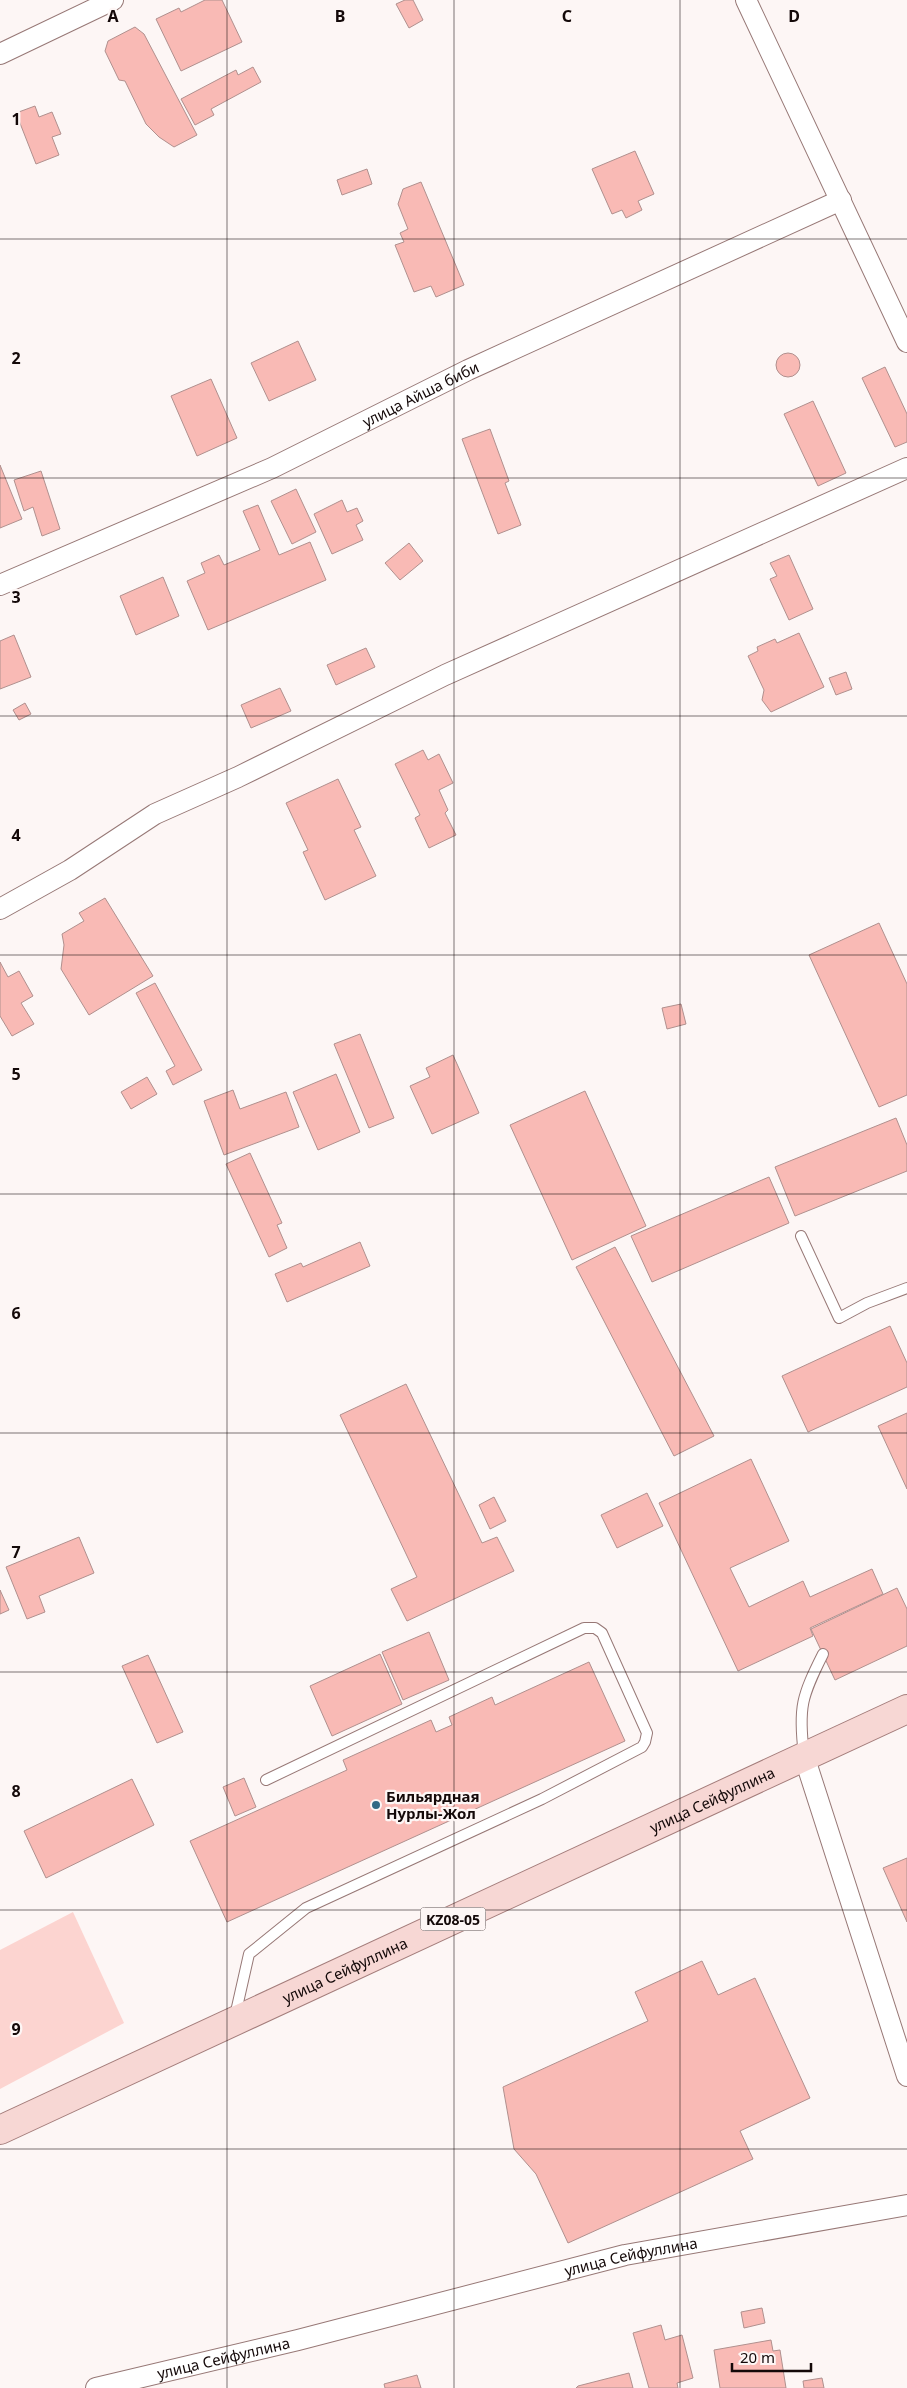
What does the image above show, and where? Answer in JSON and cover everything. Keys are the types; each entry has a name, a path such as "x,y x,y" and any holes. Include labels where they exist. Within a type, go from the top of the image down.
{"main road":[{"name":"улица Сейфуллина","path":"0,2130 907,1709"}],"street":[{"path":"0,54 113,0"},
{"path":"746,0 907,342"},
{"name":"улица Айша биби","path":"0,585 272,468 468,370 841,200"},
{"path":"0,909 70,870 156,814 238,777 445,675 907,468"},
{"path":"804,1756 907,2076"},
{"name":"улица Сейфуллина","path":"96,2388 298,2340 625,2255 907,2205"}],"lane":[{"path":"801,1236 839,1318 867,1303 907,1288"},
{"path":"235,2020 249,1954 306,1908 550,1794 642,1747 647,1733 602,1632 595,1628 584,1628 266,1780"},
{"path":"804,1756 800,1723 804,1691 823,1654"}],"shaded area":[{"path":"73,1912 124,2023 0,2089 0,1950"}],"building":[{"path":"205,0 222,0 242,42 181,71 156,19 179,8 181,12"},
{"path":"405,0 413,0 423,20 409,28 396,4"},
{"path":"135,27 144,34 197,135 174,147 159,137 146,124 125,81 119,80 105,51 108,41"},
{"path":"253,67 261,82 211,109 214,115 195,125 181,99 236,70 238,75"},
{"path":"35,106 39,117 52,112 61,134 52,137 59,155 36,164 16,113"},
{"path":"635,151 654,194 638,201 642,210 626,218 622,210 612,214 592,169"},
{"path":"367,169 372,184 342,195 337,180"},
{"path":"421,182 464,285 436,297 431,286 414,292 395,245 404,242 400,233 408,229 398,204 403,189"},
{"path":"298,341 316,380 269,401 251,363"},
{"path":"788,353 796,357 800,365 796,373 788,377 780,373 776,365 780,357"},
{"path":"885,367 907,414 907,442 895,447 862,378"},
{"path":"211,379 237,438 197,456 171,396"},
{"path":"813,401 846,473 818,486 784,414"},
{"path":"490,429 509,481 505,483 521,525 498,534 462,439"},
{"path":"0,465 22,519 0,528"},
{"path":"41,471 60,529 42,536 33,507 24,511 14,480"},
{"path":"296,489 316,532 292,544 271,501"},
{"path":"342,500 347,512 357,508 363,521 356,525 363,540 332,554 314,514"},
{"path":"258,505 279,555 310,542 326,580 208,630 187,581 205,573 201,563 219,555 224,565 260,550 243,511"},
{"path":"409,543 423,561 400,580 385,563"},
{"path":"789,555 813,609 789,620 770,579 777,576 770,563"},
{"path":"163,577 179,616 136,635 120,596"},
{"path":"799,633 824,687 771,712 762,700 764,690 748,656 758,651 757,647 775,639 777,643"},
{"path":"14,635 31,677 0,689 0,641"},
{"path":"366,648 375,667 336,685 327,665"},
{"path":"846,672 852,689 836,695 829,678"},
{"path":"280,688 291,711 251,728 241,705"},
{"path":"25,703 31,714 19,720 13,710"},
{"path":"423,750 428,760 439,754 453,783 439,790 448,810 445,813 456,835 429,848 415,818 420,815 395,764"},
{"path":"338,779 361,827 354,830 376,876 325,900 303,852 308,850 286,803"},
{"path":"105,898 153,976 89,1015 61,969 64,945 62,934 84,921 79,913"},
{"path":"879,923 907,984 907,1095 879,1107 809,955"},
{"path":"0,962 8,977 19,971 33,996 21,1003 34,1024 12,1036 0,1016"},
{"path":"155,983 202,1070 173,1085 166,1071 175,1066 136,993"},
{"path":"681,1004 686,1024 667,1029 662,1008"},
{"path":"360,1034 394,1118 369,1128 334,1044"},
{"path":"453,1055 479,1113 432,1134 410,1086 430,1077 426,1068"},
{"path":"336,1074 360,1132 318,1150 293,1092"},
{"path":"147,1077 157,1094 131,1109 121,1092"},
{"path":"233,1090 240,1109 286,1092 299,1127 224,1155 204,1101"},
{"path":"585,1091 646,1226 572,1260 510,1125"},
{"path":"896,1118 907,1145 907,1171 795,1216 775,1167"},
{"path":"250,1153 282,1223 277,1225 287,1248 269,1257 226,1164"},
{"path":"769,1177 789,1223 652,1282 631,1236"},
{"path":"360,1242 370,1266 287,1302 275,1274 301,1263 303,1267"},
{"path":"615,1247 714,1436 674,1456 576,1267"},
{"path":"890,1326 907,1363 907,1387 808,1432 782,1376"},
{"path":"406,1384 482,1543 497,1537 514,1571 407,1621 391,1589 417,1577 340,1415"},
{"path":"907,1413 907,1489 878,1426"},
{"path":"751,1459 789,1541 730,1568 749,1607 803,1581 810,1597 872,1569 883,1594 810,1628 813,1636 738,1671 659,1503"},
{"path":"647,1493 663,1526 617,1548 601,1515"},
{"path":"494,1497 506,1521 490,1529 479,1505"},
{"path":"79,1537 94,1573 39,1596 45,1612 27,1619 6,1567"},
{"path":"897,1588 907,1609 907,1646 835,1680 811,1629"},
{"path":"0,1590 9,1610 0,1614"},
{"path":"429,1632 449,1680 403,1700 382,1652"},
{"path":"380,1654 402,1704 332,1736 310,1686"},
{"path":"148,1655 183,1732 157,1743 122,1666"},
{"name":"Бильярдная Нурлы-Жол","path":"589,1662 625,1741 227,1922 190,1841 347,1770 343,1760 431,1720 436,1732 452,1725 449,1717 492,1697 495,1705"},
{"path":"244,1778 256,1807 235,1816 223,1787"},
{"path":"132,1779 154,1825 46,1878 24,1831"},
{"path":"907,1858 907,1922 883,1868"},
{"path":"702,1961 718,1995 755,1978 810,2098 740,2131 753,2159 568,2243 536,2174 514,2149 503,2087 648,2021 635,1992"},
{"path":"762,2308 765,2323 744,2328 741,2312"},
{"path":"661,2325 665,2340 682,2335 693,2378 677,2383 678,2388 649,2388 633,2333"},
{"path":"771,2340 773,2351 780,2350 786,2388 720,2388 714,2350"},
{"path":"629,2373 633,2388 576,2388 578,2386"},
{"path":"417,2375 421,2388 385,2388 384,2384"},
{"path":"822,2378 824,2388 804,2388 803,2381"}],"place":[{"name":"Бильярдная Нурлы-Жол","path":"376,1805"}]}
